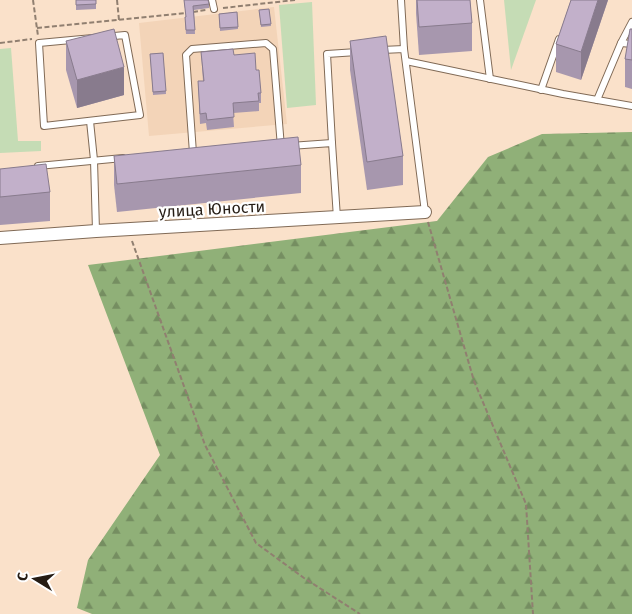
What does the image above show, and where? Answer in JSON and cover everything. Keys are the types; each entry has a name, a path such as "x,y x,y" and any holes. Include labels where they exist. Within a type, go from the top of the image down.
{"street":[{"name":"улица Юности","path":"0,238 425,212"}],"lane":[{"path":"212,0 214,9"},
{"path":"401,0 404,48 425,212"},
{"path":"480,0 490,79"},
{"path":"596,100 632,22"},
{"path":"126,35 140,115 90,122 44,126 39,43 126,35"},
{"path":"541,90 560,36"},
{"path":"193,153 186,55 192,48 266,43 273,49 281,147"},
{"path":"621,43 632,44"},
{"path":"375,51 404,48"},
{"path":"337,218 327,54 366,51"},
{"path":"406,61 541,90 632,106"},
{"path":"90,122 94,160 96,231"},
{"path":"271,147 332,143"},
{"path":"183,154 203,152"},
{"path":"28,167 134,157"}],"path":[{"path":"0,43 38,38 33,0"},
{"path":"117,0 119,20"},
{"path":"37,28 295,0"},
{"path":"425,212 474,381 526,504 533,614"},
{"path":"128,229 205,445 256,543 304,578 360,614"}],"shaded area":[{"path":"274,7 287,124 149,136 139,23"}],"green space":[{"path":"504,0 536,0 511,70"},
{"path":"312,2 316,105 287,108 279,5"},
{"path":"11,48 18,141 41,141 41,151 0,153 0,49"},
{"path":"632,132 632,614 92,614 77,608 88,560 160,455 88,265 437,221 488,157 542,134"}],"building":[{"path":"76,0 96,0 96,4 76,5"},
{"path":"184,0 208,0 209,4 193,6 195,30 186,30"},
{"path":"417,0 470,0 472,23 419,27"},
{"path":"571,0 598,0 581,52 556,44"},
{"path":"269,9 271,24 261,25 259,10"},
{"path":"237,12 238,27 220,28 219,14"},
{"path":"114,29 124,67 77,80 66,41"},
{"path":"630,29 632,29 632,60 625,59"},
{"path":"386,36 403,156 367,162 350,41"},
{"path":"233,49 234,55 255,53 256,70 259,70 261,93 258,93 259,101 233,103 234,117 207,120 206,113 200,114 198,81 204,81 201,52"},
{"path":"163,53 166,91 153,92 150,54"},
{"path":"298,137 301,165 117,184 114,156"},
{"path":"46,164 50,192 0,197 0,169"}]}
